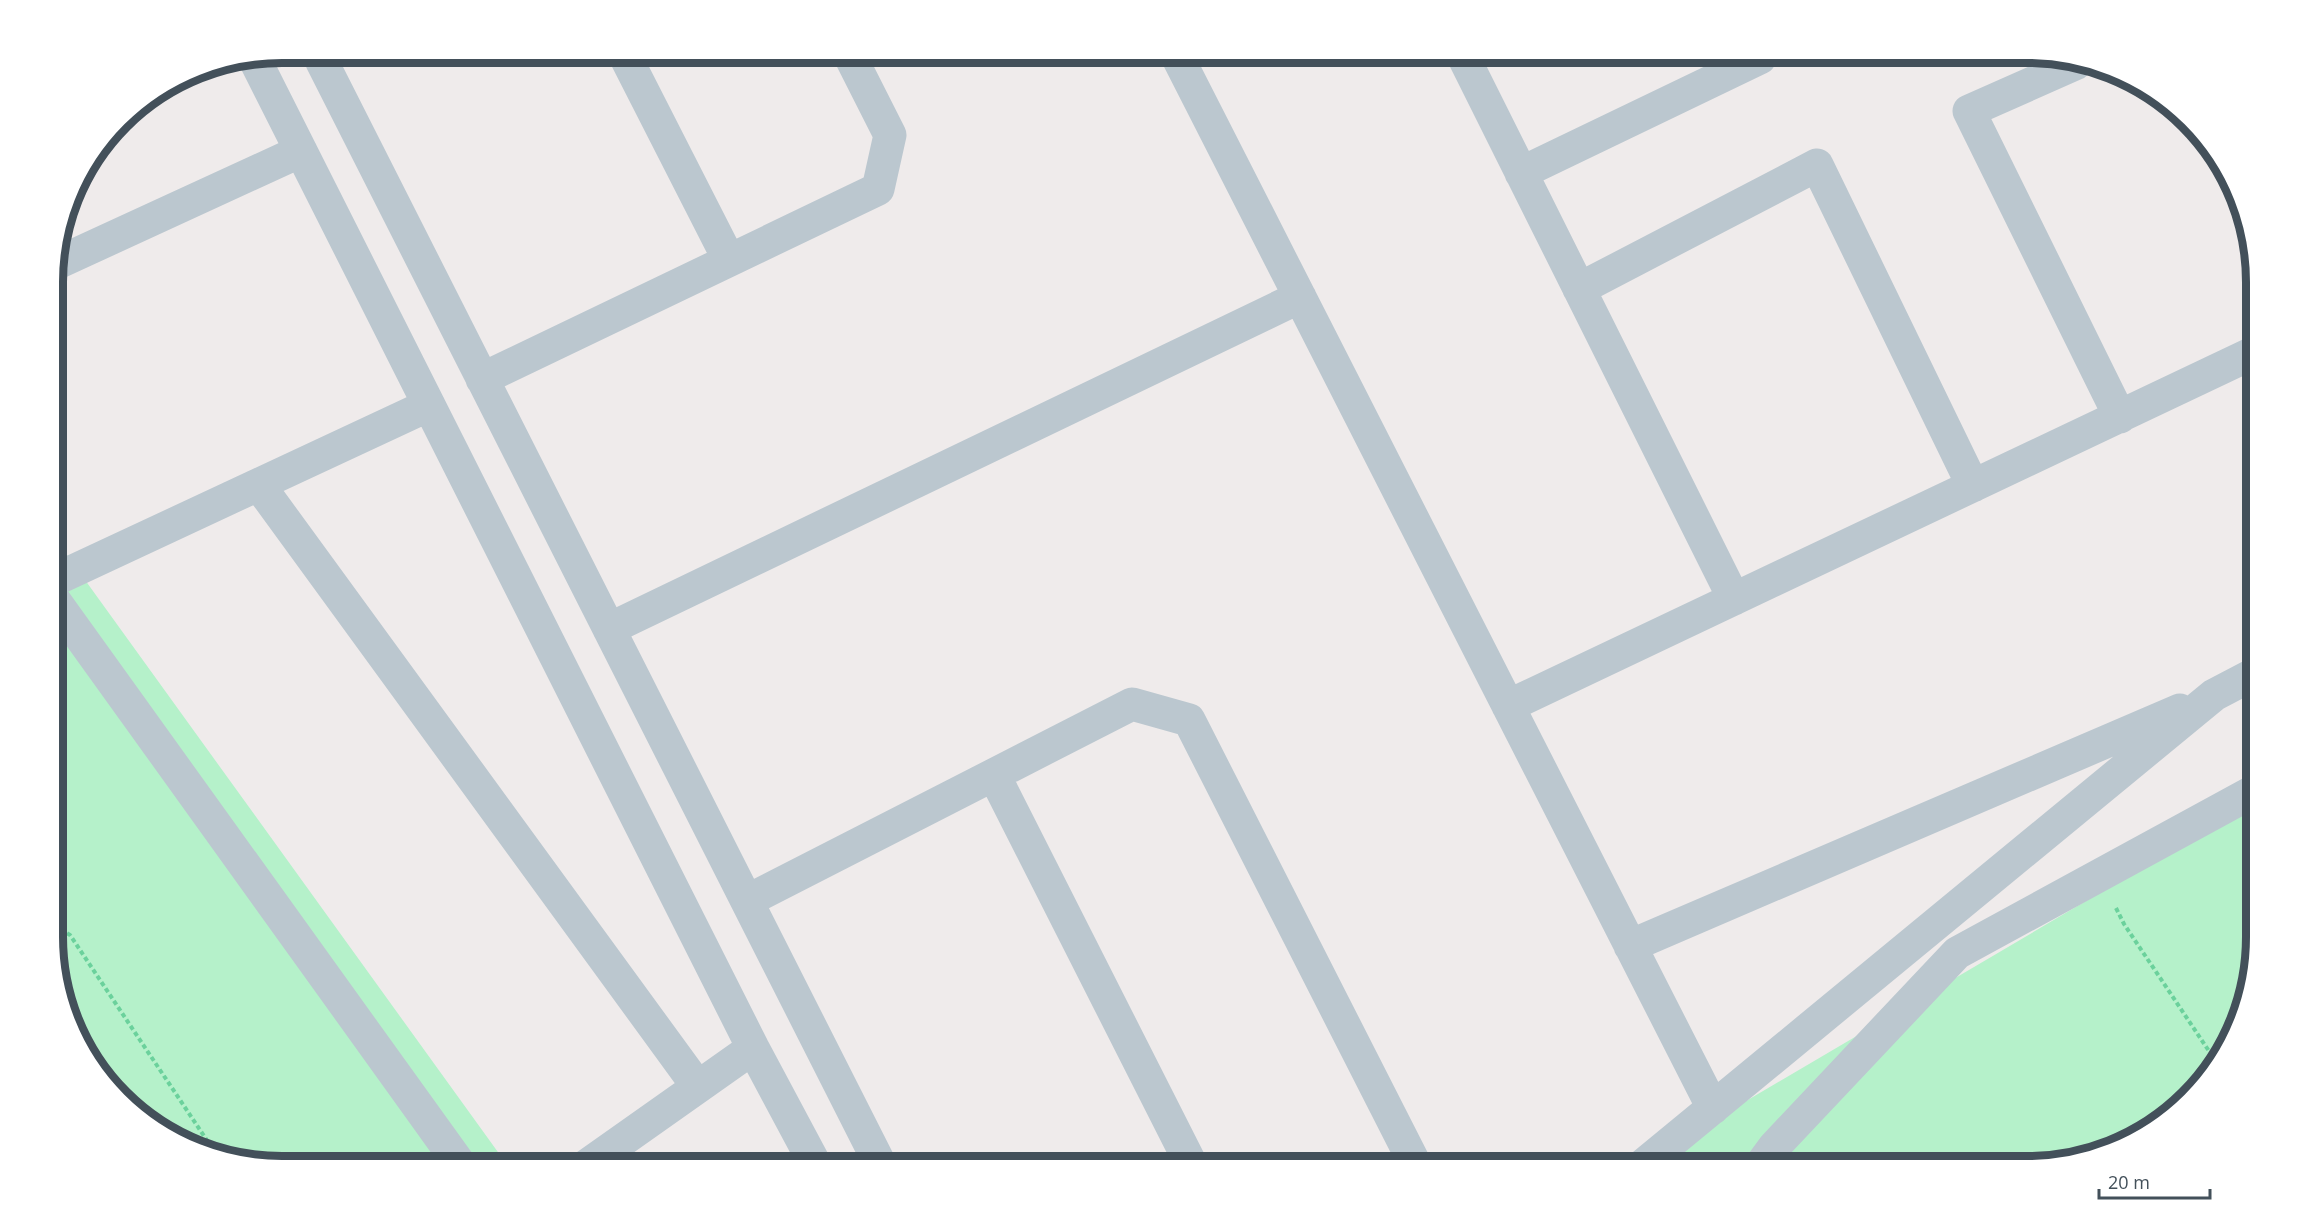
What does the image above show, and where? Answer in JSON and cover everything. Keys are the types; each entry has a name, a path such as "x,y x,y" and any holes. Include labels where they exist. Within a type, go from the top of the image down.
{"street":[{"path":"323,63 876,1156"},
{"path":"629,63 729,260"},
{"path":"482,379 878,189 890,135 854,63"},
{"path":"1181,63 1713,1108"},
{"path":"1466,63 1734,599"},
{"path":"1521,172 1750,63"},
{"path":"257,64 753,1048 811,1156"},
{"path":"2069,67 1969,111 2120,417"},
{"path":"64,260 301,151"},
{"path":"1579,289 1817,165 1973,486"},
{"path":"609,629 1300,297"},
{"path":"1508,706 2246,356"},
{"path":"63,576 429,405"},
{"path":"258,485 698,1087"},
{"path":"63,613 454,1156"},
{"path":"1630,946 2214,695 2246,678"},
{"path":"1654,1156 2214,695"},
{"path":"747,901 1132,704 1189,720 1411,1156"},
{"path":"994,775 1187,1156"},
{"path":"1767,1156 1957,953 2246,795"},
{"path":"600,1156 753,1048"}],"path":[{"path":"2101,875 2124,924 2212,1055"},
{"path":"63,931 70,935 209,1143"}],"green space":[{"path":"63,549 501,1156 267,1156 225,1149 172,1127 160,1119 137,1102 117,1082 100,1059 80,1021 70,994 63,952"},
{"path":"2246,807 2246,952 2239,994 2217,1047 2192,1082 2172,1102 2137,1127 2084,1149 2042,1156 1660,1156 1668,1147"}]}
